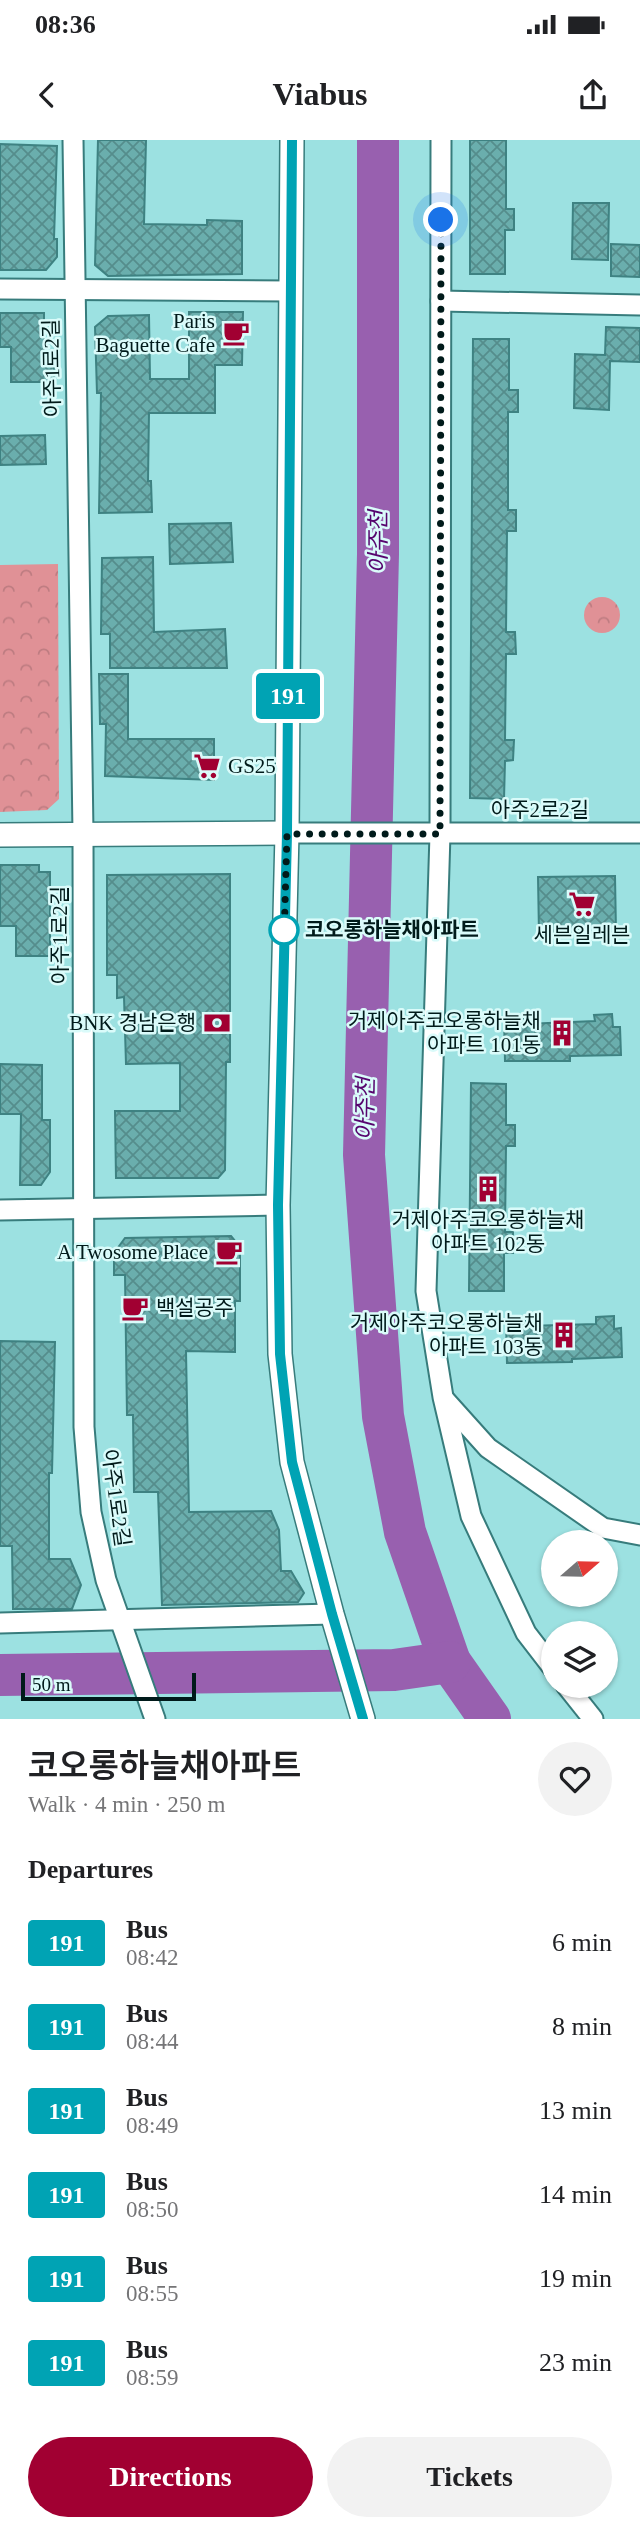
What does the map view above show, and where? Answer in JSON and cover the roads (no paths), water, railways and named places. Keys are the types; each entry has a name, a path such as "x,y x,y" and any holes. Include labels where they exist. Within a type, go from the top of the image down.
{"street":[{"name":"아주1로2길","path":"73,140 83,833 84,1427 91,1512 106,1580 155,1719"},
{"path":"292,140 287,834 278,1205 280,1354 292,1462 363,1719"},
{"path":"440,140 440,834 426,1291 443,1397 471,1516 526,1633 541,1652"},
{"path":"0,289 291,291"},
{"path":"442,301 640,305"},
{"name":"아주2로2길","path":"287,834 640,832"},
{"path":"0,835 287,834"},
{"path":"0,1210 278,1205"},
{"path":"443,1397 488,1448 603,1528 640,1535"},
{"path":"0,1623 123,1622 332,1614"},
{"path":"576,1698 593,1719"}],"waterway":[{"name":"아주천","path":"378,140 378,554 364,1155 383,1416 405,1532 450,1662 490,1719"},
{"path":"0,1675 394,1670 450,1662"}],"place":[{"name":"Paris Baguette Cafe","path":"236,333"},
{"name":"GS25","path":"207,766"},
{"name":"세븐일레븐","path":"582,904"},
{"name":"코오롱하늘채아파트","path":"284,930"},
{"name":"BNK 경남은행","path":"217,1023"},
{"name":"거제아주코오롱하늘채 아파트 101동","path":"562,1033"},
{"name":"거제아주코오롱하늘채 아파트 102동","path":"488,1189"},
{"name":"A Twosome Place","path":"229,1252"},
{"name":"백설공주","path":"135,1308"},
{"name":"거제아주코오롱하늘채 아파트 103동","path":"564,1335"}]}
